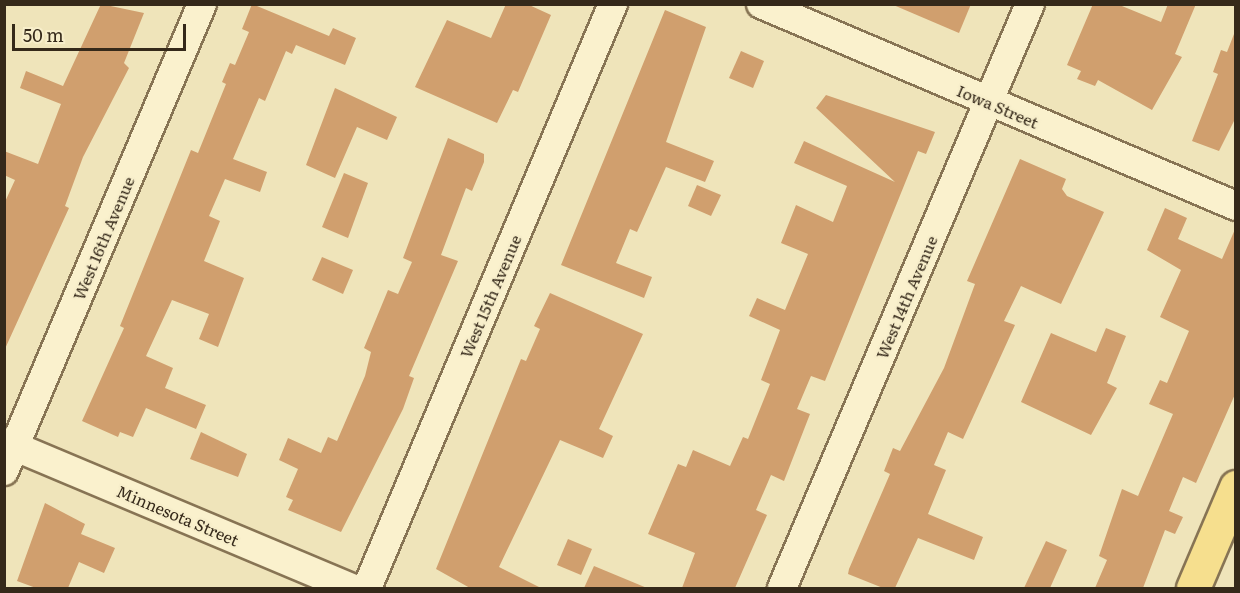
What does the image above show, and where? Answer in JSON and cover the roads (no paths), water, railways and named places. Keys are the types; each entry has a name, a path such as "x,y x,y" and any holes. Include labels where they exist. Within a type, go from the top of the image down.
{"main road":[{"path":"1193,588 1236,487"}],"street":[{"name":"West 16th Avenue","path":"8,454 202,4"},
{"name":"West 15th Avenue","path":"367,588 613,4"},
{"name":"Iowa Street","path":"761,4 1236,206"},
{"name":"West 14th Avenue","path":"783,588 1030,4"},
{"name":"Minnesota Street","path":"8,454 352,588"}]}
